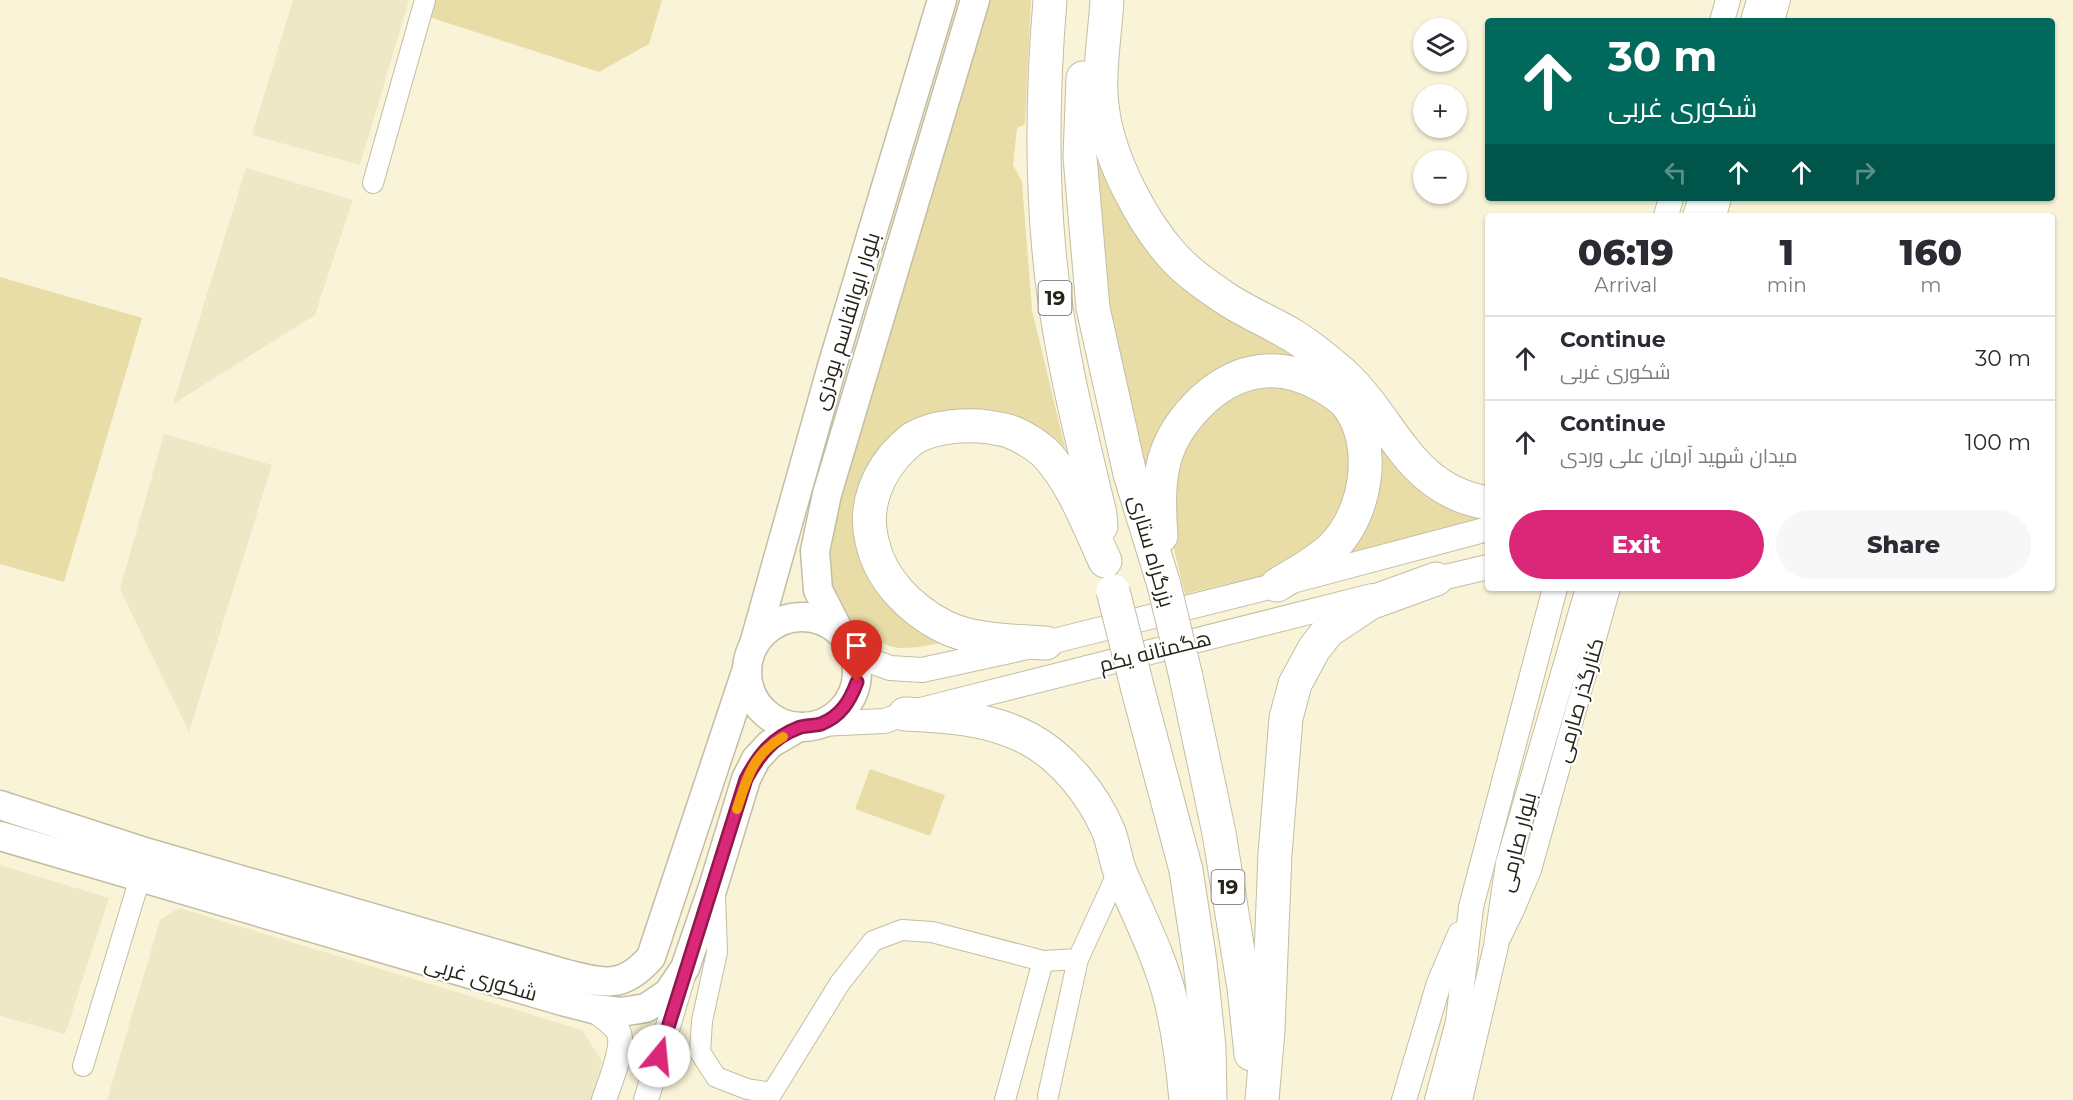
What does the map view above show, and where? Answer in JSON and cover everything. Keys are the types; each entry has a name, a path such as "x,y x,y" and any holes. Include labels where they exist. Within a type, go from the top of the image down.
{"highway":[{"name":"بزرگراه ستاری","path":"1050,0 1045,68 1043,152 1049,251 1058,326 1073,402 1100,514 1109,576 1186,870 1200,962 1209,1047 1210,1100"},
{"name":"بزرگراه ستاری","path":"1092,0 1083,80 1080,157 1092,297 1130,474 1164,585 1186,677 1219,833 1244,988 1257,1100"},
{"path":"1107,0 1102,59 1102,113 1122,175 1153,232 1196,278 1228,300 1293,336 1344,375 1360,392 1400,448 1425,475 1447,489 1485,502"},
{"path":"1164,585 1158,491 1168,447 1192,410 1210,395 1228,383 1250,373 1268,369 1286,370 1308,378 1330,390 1346,403 1356,420 1365,462 1359,508 1348,527 1334,546 1320,558 1276,585"},
{"path":"1046,643 1003,640 960,633 943,626 915,608 897,590 880,564 871,541 870,513 876,483 890,459 913,438 943,428 975,425 1011,431 1045,452 1062,476 1086,520 1109,576"},
{"path":"1262,1100 1268,1030 1275,854 1286,718 1295,684 1314,649 1328,631 1370,603 1436,579"},
{"path":"905,714 957,717 991,723 1030,739 1057,759 1079,781 1108,830 1119,870 1147,934 1171,999 1183,1059 1186,1100"}],"main road":[{"name":"بلوار ابوالقاسم بوذری","path":"750,656 828,381 942,0"},
{"name":"بلوار ابوالقاسم بوذری","path":"845,638 818,590 815,551 827,494 975,0"},
{"path":"828,381 858,391"},
{"path":"794,617 818,619 845,638 857,663 857,682 850,700 837,715 810,726 778,722 761,709 750,690 750,656 771,626 794,617"},
{"name":"شکوری غربی","path":"0,836 144,865 602,983 622,981 639,970 651,957 750,656"},
{"name":"شکوری غربی","path":"0,805 144,865 592,1009 621,1012 646,1008 668,993 685,968 746,779 756,759 770,744 810,726"}],"street":[{"path":"373,183 426,0"},
{"path":"1723,18 1728,0"},
{"path":"1754,18 1759,0"},
{"path":"1775,18 1780,0"},
{"name":"هگمتانه یکم","path":"845,638 863,658 890,668 922,670 1046,643 1485,530"},
{"name":"هگمتانه یکم","path":"810,726 884,721 1485,568"},
{"path":"1535,591 1547,615"},
{"name":"بلوار صارمی","path":"1437,1100 1458,1022 1471,907 1554,591"},
{"name":"بلوار صارمی","path":"1460,1100 1496,946 1508,863 1587,591"},
{"name":"کنارگذر صارمی","path":"1496,946 1531,870 1609,591"},
{"path":"83,1066 144,865"},
{"path":"1048,1096 1078,959 1119,870"},
{"path":"714,884 717,952 702,1021 700,1052 716,1077 747,1089 772,1093 840,982 873,941 903,930 932,932 1043,961 1078,959"},
{"path":"1404,1100 1439,983 1471,907"},
{"path":"1005,1100 1043,961"},
{"path":"646,1100 685,968"},
{"path":"592,1009 612,1024 619,1033 621,1043 604,1100"}],"shaded area":[{"path":"293,0 409,0 360,165 252,135"},
{"path":"430,0 662,0 649,44 599,72 426,16"},
{"path":"987,0 1031,0 1025,124 1017,128 1013,165 1022,182 1032,310 1068,460 934,421 862,518 949,642 898,648 883,644 852,624 842,614 831,595 827,542"},
{"path":"1096,55 1140,221 1318,359 1233,371 1151,501 1103,320 1091,65"},
{"path":"246,168 353,200 315,315 173,404"},
{"path":"0,277 142,318 64,582 0,564"},
{"path":"1264,379 1331,400 1357,452 1348,511 1288,569 1185,594 1166,517 1166,488 1193,422"},
{"path":"164,434 272,465 189,732 120,589"},
{"path":"1370,438 1485,518 1485,521 1328,559"},
{"path":"870,769 945,795 930,836 855,809"},
{"path":"0,865 109,898 65,1034 0,1016"},
{"path":"179,908 582,1030 602,1061 591,1100 107,1100 160,920"}],"slow traffic":[{"path":"737,809 746,779 756,759 770,744 783,737"}],"route":[{"path":"659,1056 746,779 756,759 770,744 799,727 820,724 837,715 850,700 857,682"}]}
